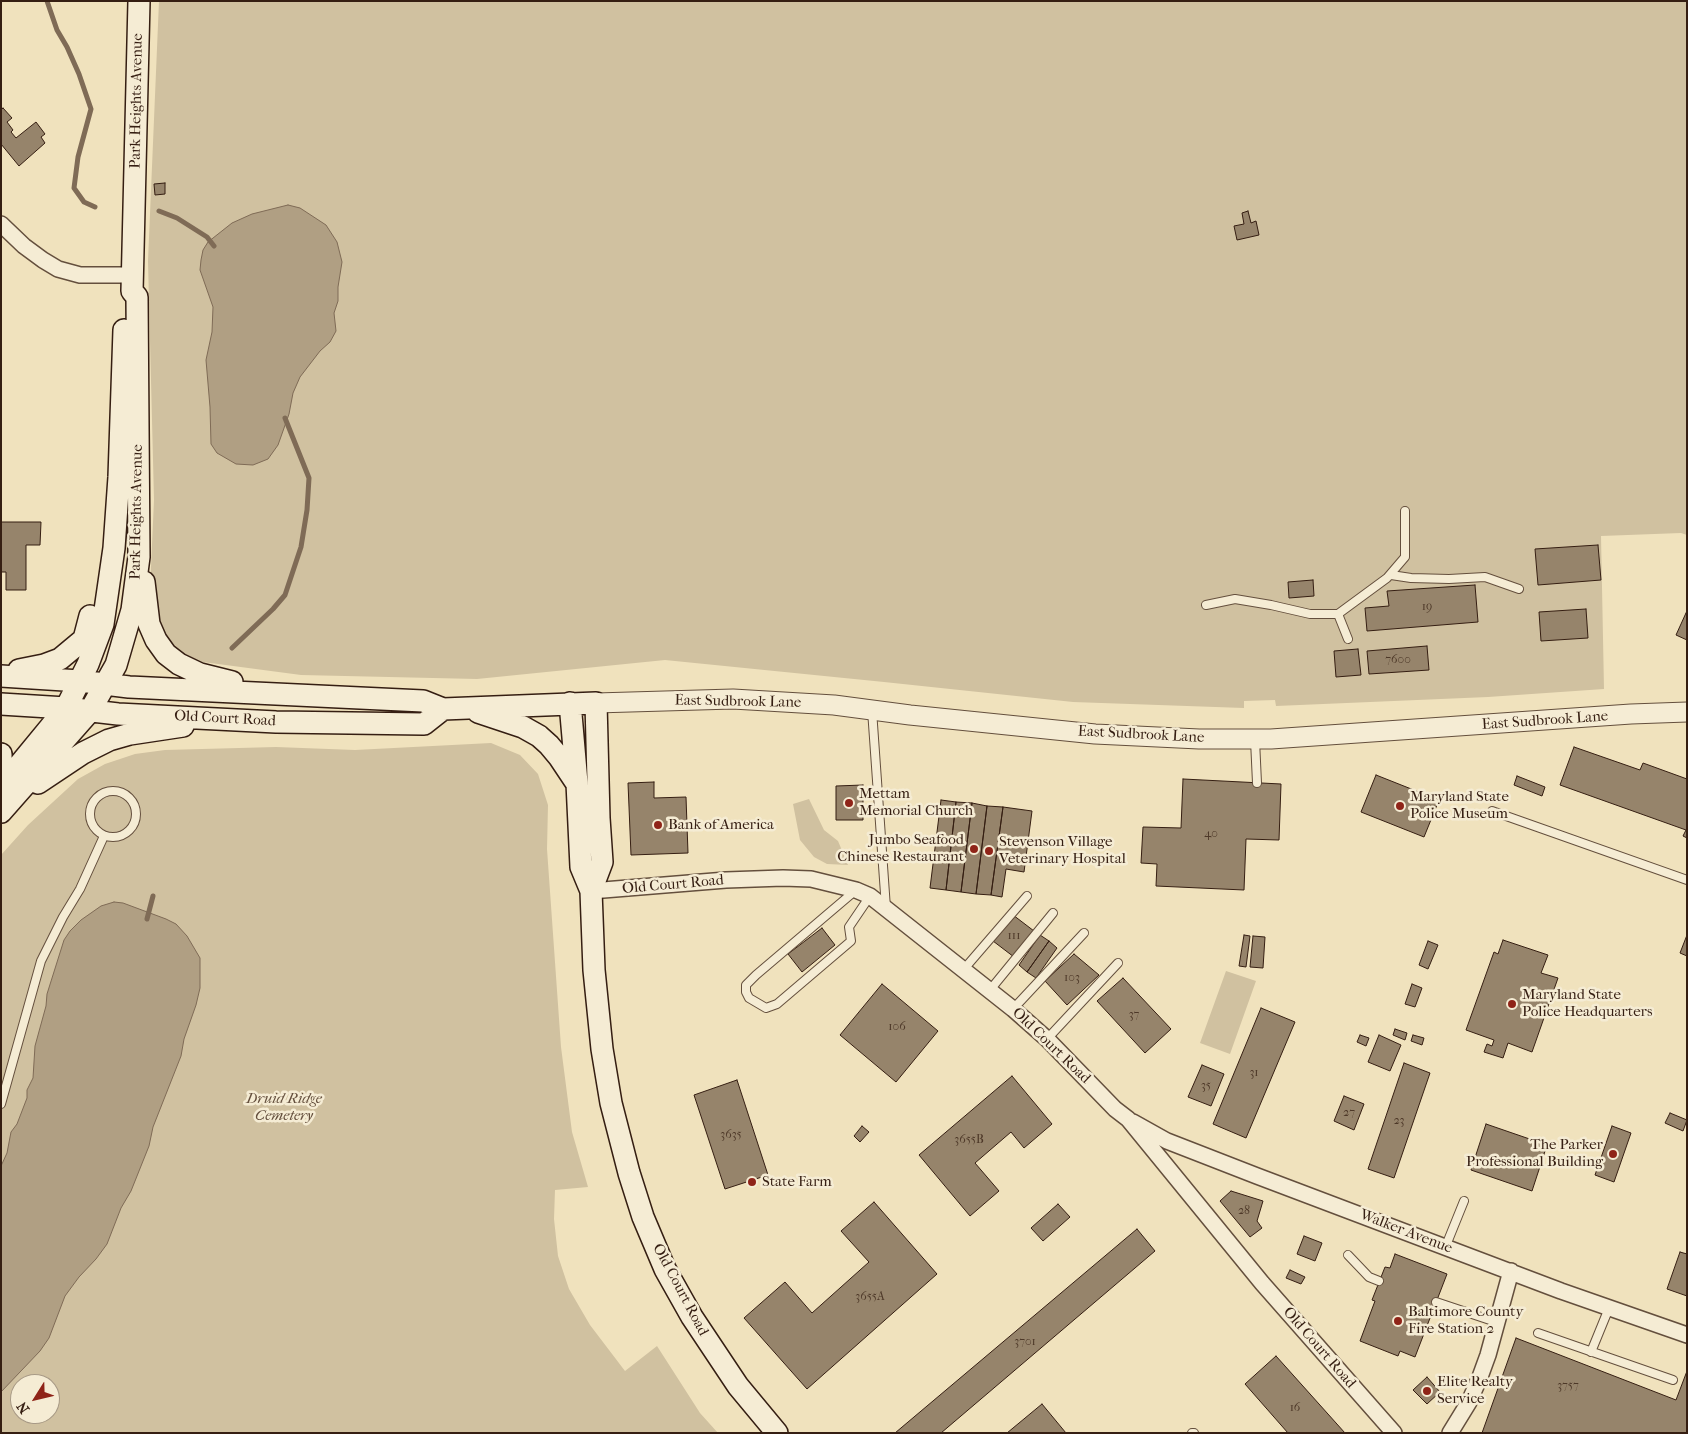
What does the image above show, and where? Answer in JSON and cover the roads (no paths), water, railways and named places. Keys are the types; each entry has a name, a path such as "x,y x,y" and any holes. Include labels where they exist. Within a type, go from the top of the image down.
{"main road":[{"name":"Park Heights Avenue","path":"2,810 90,711 116,665 132,610 138,557 138,297 132,283 139,1"},
{"name":"Park Heights Avenue","path":"1,787 66,708 80,681 103,624 111,570 119,477 124,297 132,283"},
{"path":"138,557 142,564 149,624 156,640 166,654 179,664 200,674 269,690 272,693"},
{"path":"1,674 44,665 60,659 84,639 102,576 111,570"},
{"name":"Old Court Road","path":"1,674 104,684 423,701 444,709 596,703 602,862 591,891"},
{"name":"Old Court Road","path":"570,703 577,783 581,867 591,891 594,970 602,1049 617,1131 636,1196 665,1269 692,1317 738,1386 777,1433"},
{"name":"Old Court Road","path":"1,704 276,722 424,724 444,709"},
{"path":"466,708 523,727 539,736 554,751 577,783"},
{"path":"2,810 57,769 82,753 109,740 130,734 222,719"},
{"path":"1,754 1,766"}],"street":[{"path":"1,224 24,246 58,269 80,275 132,283"},
{"name":"East Sudbrook Lane","path":"596,703 733,699 834,705 1095,734 1199,739 1255,739 1687,712"},
{"name":"Old Court Road","path":"591,891 726,880 783,878 811,879 863,893 1013,1009 1047,1040 1115,1109 1128,1119 1262,1283 1394,1433"},
{"name":"Walker Avenue","path":"1128,1119 1167,1141 1445,1248 1687,1335"},
{"path":"1450,1433 1465,1409 1480,1377 1510,1271"}],"lane":[{"path":"1206,605 1235,600 1271,605 1310,614 1338,614 1390,575 1406,557 1404,511"},
{"path":"1390,575 1411,578 1449,579 1485,577 1519,589"},
{"path":"1338,614 1348,639"},
{"path":"872,710 887,910"},
{"path":"1255,739 1257,783"},
{"path":"111,791 122,793 130,799 135,808 136,818 132,828 124,835 114,838 104,836 96,830 91,821 90,811 94,801 101,794 111,791"},
{"path":"1492,811 1687,880"},
{"path":"1,1104 40,961 62,916 80,889 104,836"},
{"path":"863,893 849,927 851,941 777,1004 766,1008 749,998 746,992 746,985 756,974 863,893"},
{"path":"964,970 1027,896"},
{"path":"990,990 1053,913"},
{"path":"1013,1009 1084,933"},
{"path":"1047,1040 1118,963"},
{"path":"1445,1248 1464,1201"},
{"path":"1348,1255 1369,1277 1379,1282"},
{"path":"1436,1302 1496,1322"},
{"path":"1592,1352 1609,1308"},
{"path":"1538,1333 1673,1380"}],"waterway":[{"path":"47,1 57,30 79,74 91,109 78,157 74,188 84,202 95,207"},
{"path":"159,211 177,218 207,237 214,246"},
{"path":"232,648 285,595 301,547 307,510 309,478 285,418"},
{"path":"147,919 153,896"}],"place":[{"name":"Mettam Memorial Church","path":"849,803"},
{"name":"Maryland State Police Museum","path":"1400,806"},
{"name":"Bank of America","path":"658,825"},
{"name":"Jumbo Seafood Chinese Restaurant","path":"974,849"},
{"name":"Stevenson Village Veterinary Hospital","path":"989,851"},
{"name":"Maryland State Police Headquarters","path":"1512,1004"},
{"name":"The Parker Professional Building","path":"1613,1154"},
{"name":"State Farm","path":"752,1182"},
{"name":"Baltimore County Fire Station 2","path":"1398,1321"},
{"name":"Elite Realty Service","path":"1427,1391"}],"park label":[{"name":"Druid Ridge Cemetery","path":"284,1108"}]}
